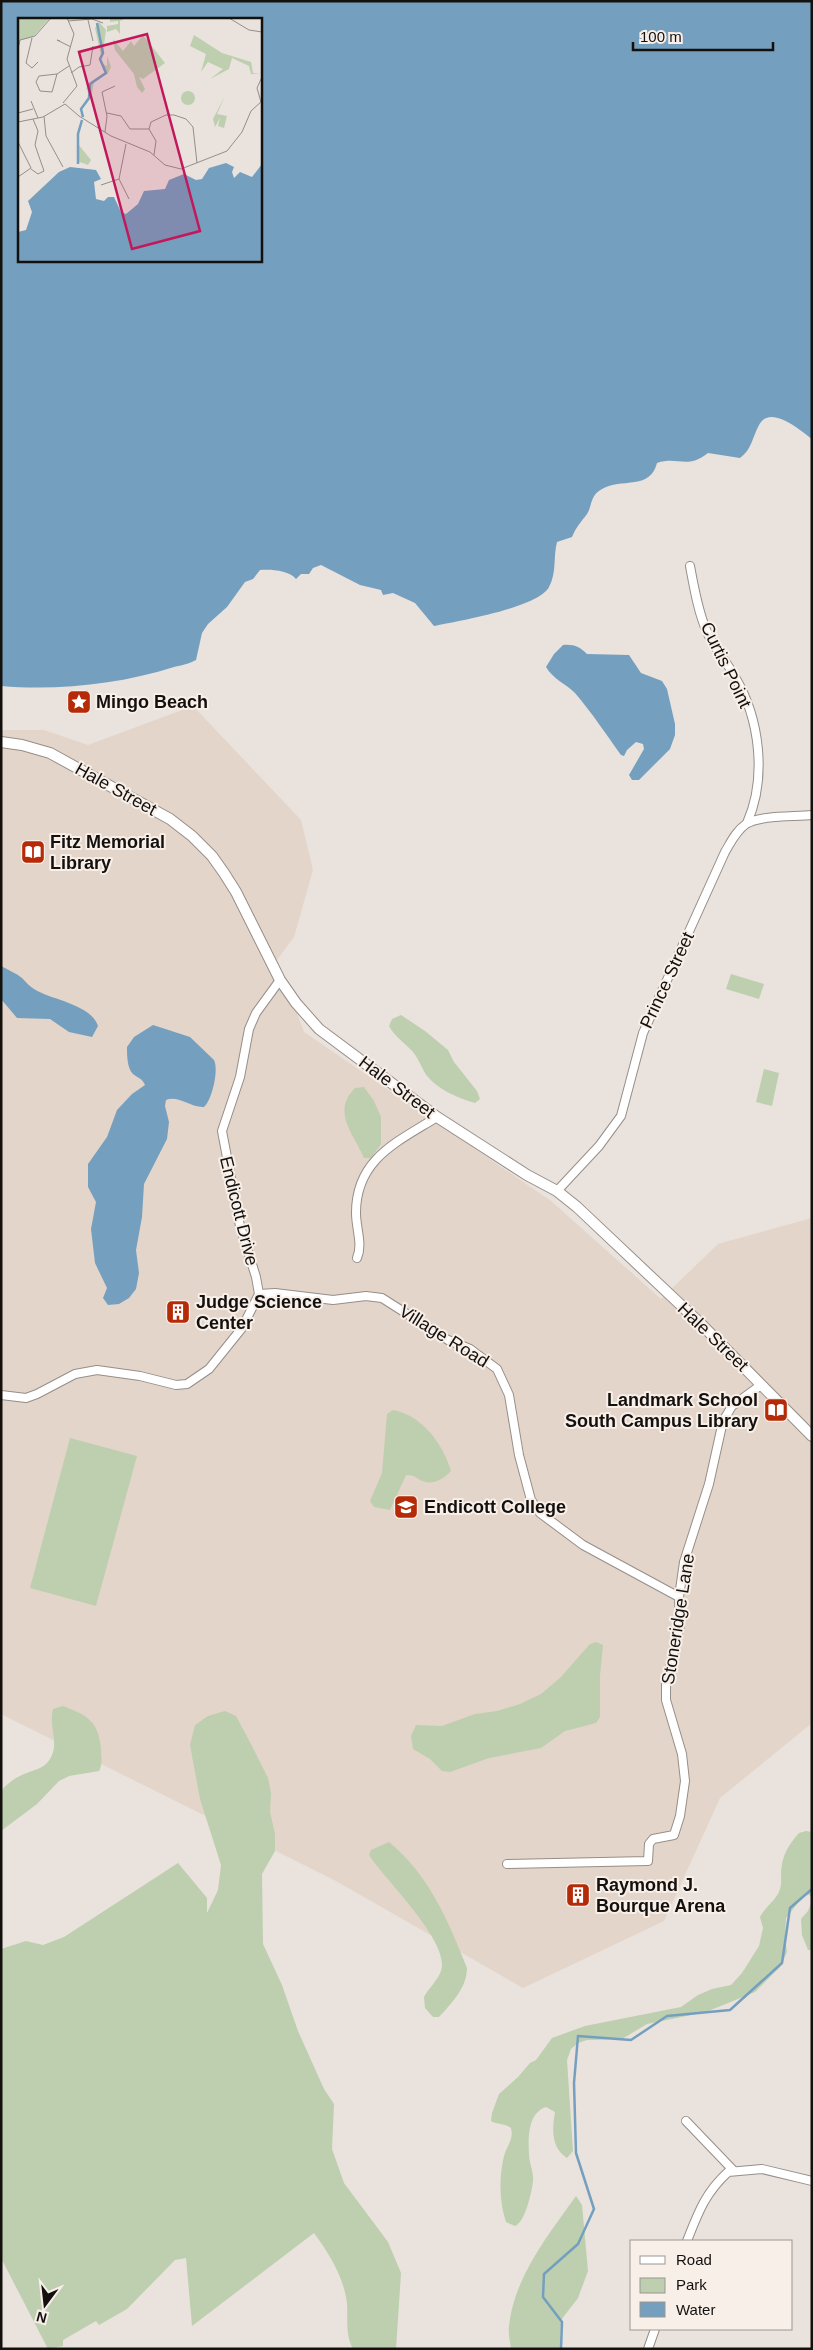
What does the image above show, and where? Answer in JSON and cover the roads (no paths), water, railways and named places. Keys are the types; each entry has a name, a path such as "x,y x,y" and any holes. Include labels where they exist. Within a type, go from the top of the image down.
{"main road":[{"name":"Hale Street","path":"1,742 22,745 50,753 162,814 192,836 212,856 236,892 280,980 318,1029 437,1117 527,1175 557,1191 578,1207 702,1325 812,1436"}],"street":[{"name":"Curtis Point","path":"690,566 694,588 707,632 737,679 757,740 759,782 754,807 747,823"},
{"path":"747,823 761,819 812,815"},
{"name":"Prince Street","path":"557,1191 599,1146 621,1116 637,1052 652,1012 725,852 736,834 747,823"},
{"name":"Endicott Drive","path":"259,1294 256,1277 240,1226 222,1131 240,1077 248,1029 256,1013 280,980"},
{"path":"357,1258 361,1249 356,1230 356,1210 364,1174 372,1162 386,1149 437,1117"},
{"name":"Village Road","path":"259,1294 275,1293 333,1300 366,1296 382,1298 448,1340 470,1349 497,1369 509,1395 520,1460 531,1500 540,1513 583,1545 680,1597"},
{"path":"1,1395 26,1398 75,1374 97,1370 140,1376 176,1386 187,1384 209,1369 232,1342 250,1315 259,1294"},
{"name":"Stoneridge Lane","path":"507,1864 648,1861 649,1844 653,1839 674,1835 680,1816 685,1781 682,1754 666,1700 666,1692 680,1626 680,1597 684,1562 709,1484 723,1421 732,1406 761,1385"},
{"path":"686,2121 733,2170"},
{"path":"687,2240 702,2203 719,2180 733,2170 762,2169 796,2175 812,2181"},
{"path":"648,2349 655,2330"}],"water":[{"path":"1,1 812,1 812,439 793,425 770,417 764,419 759,425 749,447 740,458 708,453 694,461 665,461 657,463 654,471 643,480 606,487 594,496 589,511 572,537 557,542 553,576 549,587 530,601 514,607 434,626 415,603 393,593 383,595 381,590 360,585 321,565 313,568 309,574 301,574 296,579 284,572 260,570 253,579 245,582 227,607 208,624 202,633 196,660 154,673 111,682 66,687 1,686"},
{"path":"563,645 576,646 587,654 629,655 641,673 662,681 667,689 675,724 675,735 670,749 639,780 632,780 629,775 644,749 643,744 636,742 627,750 624,756 621,755 575,693 552,675 546,667 554,654"},
{"path":"1,966 20,976 41,993 70,1003 87,1012 98,1026 92,1037 69,1032 50,1019 17,1018 1,999"},
{"path":"153,1025 190,1037 214,1060 216,1071 210,1098 204,1107 194,1106 175,1099 166,1100 165,1106 169,1122 167,1139 144,1184 142,1217 136,1250 139,1273 136,1289 129,1298 119,1304 108,1305 103,1298 107,1288 95,1263 91,1229 96,1202 88,1187 88,1164 107,1137 117,1110 132,1094 145,1085 141,1079 133,1074 130,1068 127,1047 134,1037"}],"waterway":[{"path":"561,2349 562,2322 543,2297 544,2274 578,2244 594,2209 576,2153 574,2083 578,2036 631,2040 667,2016 730,2010 782,1963 790,1908 812,1889"}],"place":[{"name":"Mingo Beach","path":"79,702"},
{"name":"Fitz Memorial Library","path":"33,852"},
{"name":"Judge Science Center","path":"178,1312"},
{"name":"Landmark School South Campus Library","path":"776,1410"},
{"name":"Endicott College","path":"406,1507"},
{"name":"Raymond J. Bourque Arena","path":"578,1895"}]}
